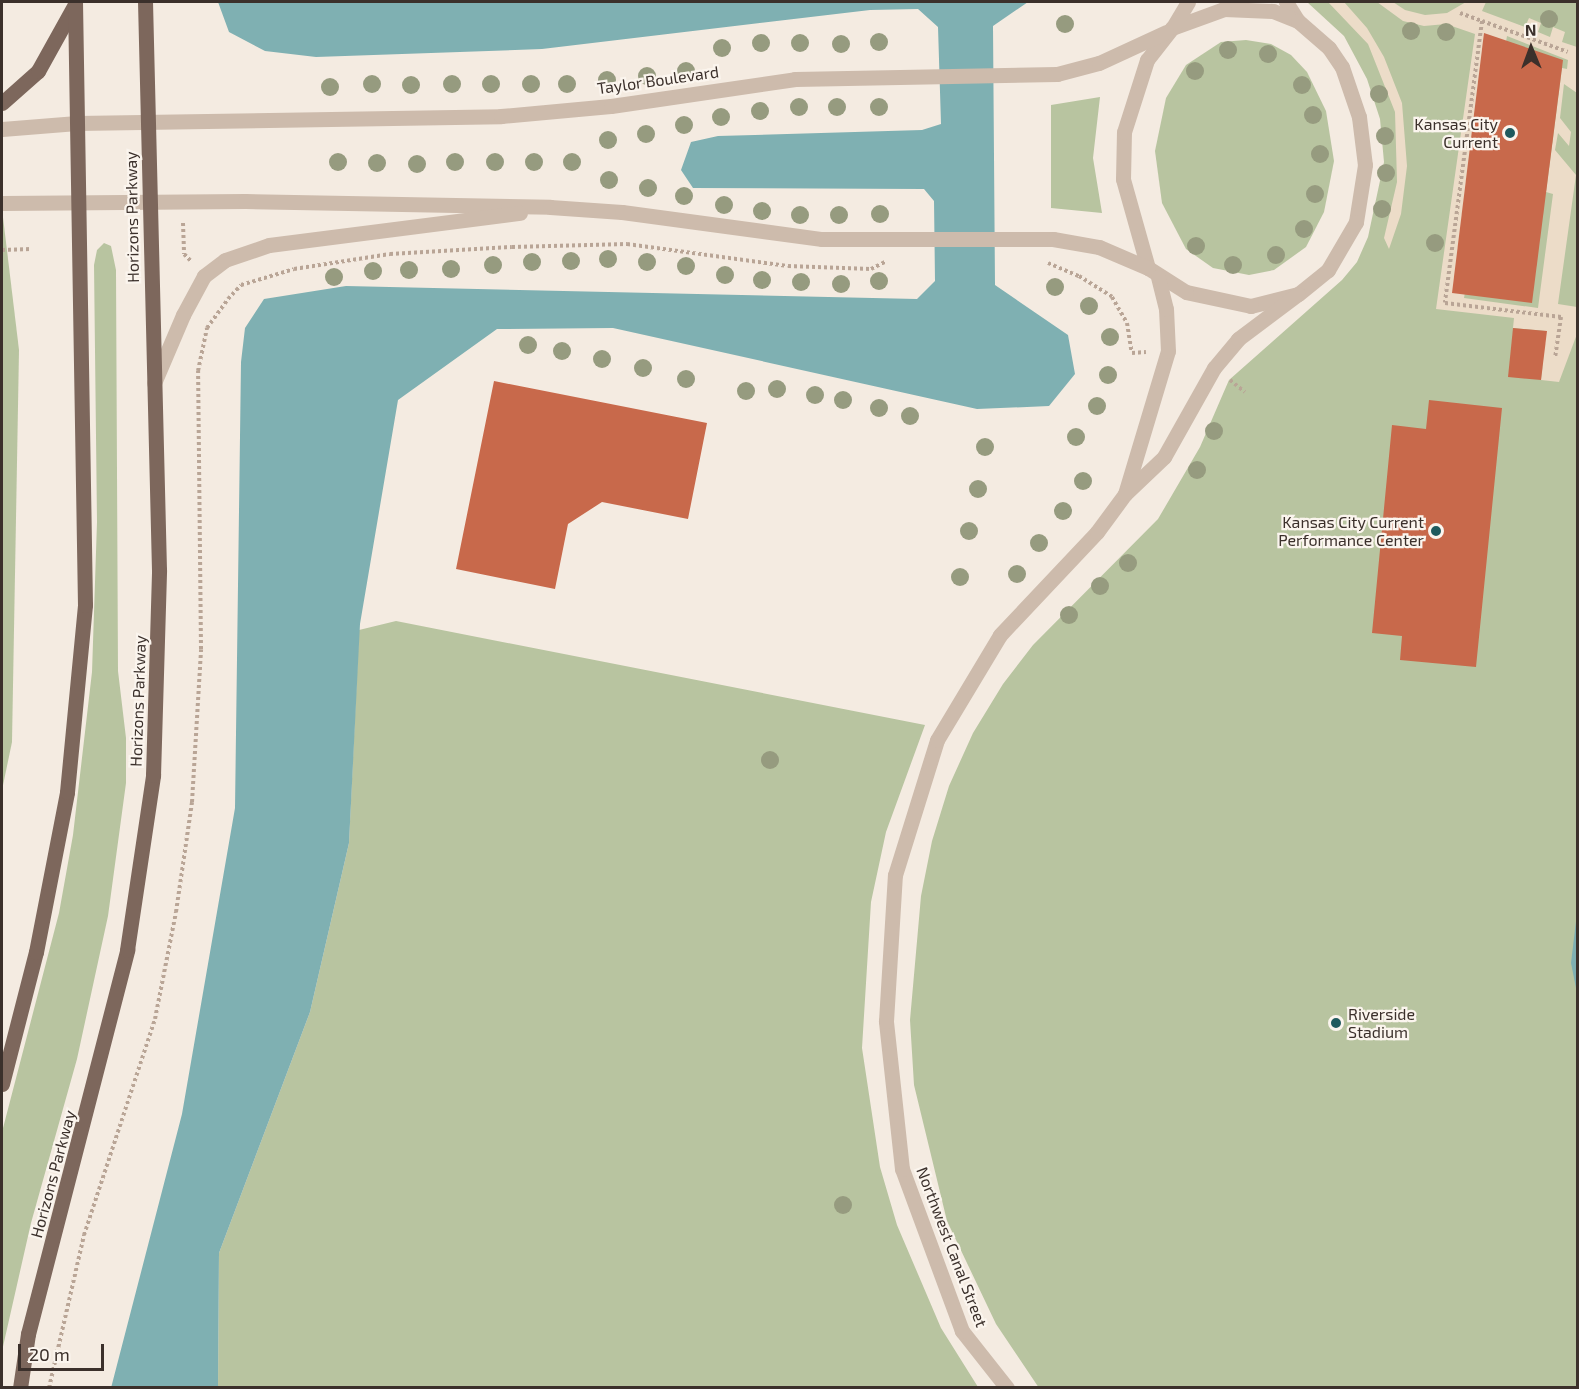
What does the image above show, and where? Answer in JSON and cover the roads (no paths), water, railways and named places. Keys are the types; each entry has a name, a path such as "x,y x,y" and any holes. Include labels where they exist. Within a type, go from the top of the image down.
{"main road":[{"name":"Horizons Parkway","path":"20,1388 28,1334 127,950 153,775 159,642 145,2"},
{"path":"2,103 38,71 75,3"},
{"path":"2,1084 36,952 67,792 85,605 75,3"}],"street":[{"name":"Northwest Canal Street","path":"1125,494 1168,351 1166,309 1126,196 1122,152 1129,110 1147,60 1188,2"},
{"path":"1286,2 1298,21"},
{"name":"Taylor Boulevard","path":"2,129 77,123 501,116 611,106 795,79 1057,74 1099,63 1169,30 1224,9 1274,11 1298,21"},
{"name":"Northwest Canal Street","path":"1007,1388 962,1331 902,1169 886,1021 895,875 938,740 1000,635 1097,532 1125,494 1164,457 1214,368 1238,339 1328,270 1348,242 1361,204 1365,165 1359,117 1342,68 1329,48 1298,21"},
{"path":"2,203 550,207 622,212 822,239 1053,239 1099,247 1186,292 1228,304 1251,306 1298,294"},
{"path":"154,383 183,315 204,276 225,260 269,245 479,221 550,207"}],"water":[{"path":"218,2 1028,2 993,26 995,285 1068,335 1075,374 1049,406 977,409 613,328 497,329 398,400 360,624 349,843 310,1012 219,1253 218,1387 111,1388 182,1114 235,808 241,362 245,328 264,299 346,286 917,299 935,281 934,201 924,189 693,188 681,170 691,142 718,136 922,130 941,124 938,27 918,9 870,10 542,49 316,57 265,51 229,32"},
{"path":"1577,913 1577,993 1571,963"}],"place":[{"name":"Kansas City Current","path":"1510,133"},
{"name":"Kansas City Current Performance Center","path":"1436,531"},
{"name":"Riverside Stadium","path":"1336,1023"}]}
